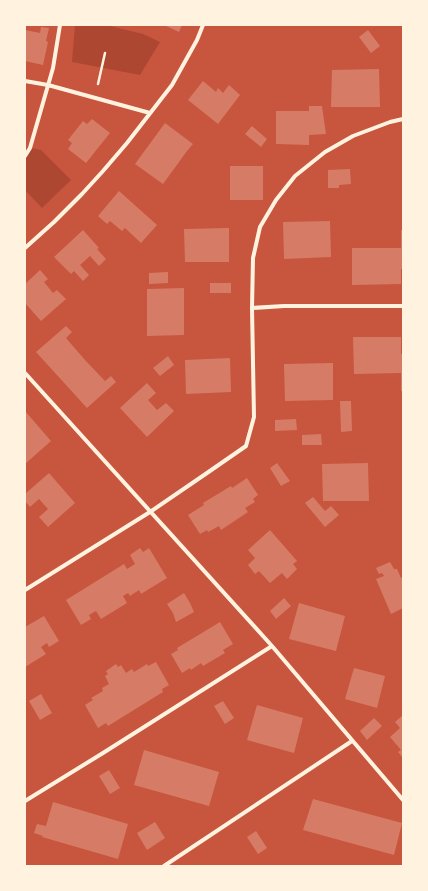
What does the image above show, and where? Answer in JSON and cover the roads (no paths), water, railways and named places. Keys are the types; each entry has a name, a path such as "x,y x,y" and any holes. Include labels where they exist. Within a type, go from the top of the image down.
{"street":[{"path":"25,156 30,148 54,68 60,25"},
{"path":"25,248 54,222 103,171 127,143 172,85 197,40 203,25"},
{"path":"25,81 48,85 150,113"},
{"path":"25,590 150,512 246,446 254,417 252,308 253,258 260,227 276,200 295,176 325,152 353,136 390,122 403,119"},
{"path":"252,308 284,306 403,306"},
{"path":"25,373 272,646 403,800"},
{"path":"25,801 272,646"},
{"path":"164,866 352,741"}]}
